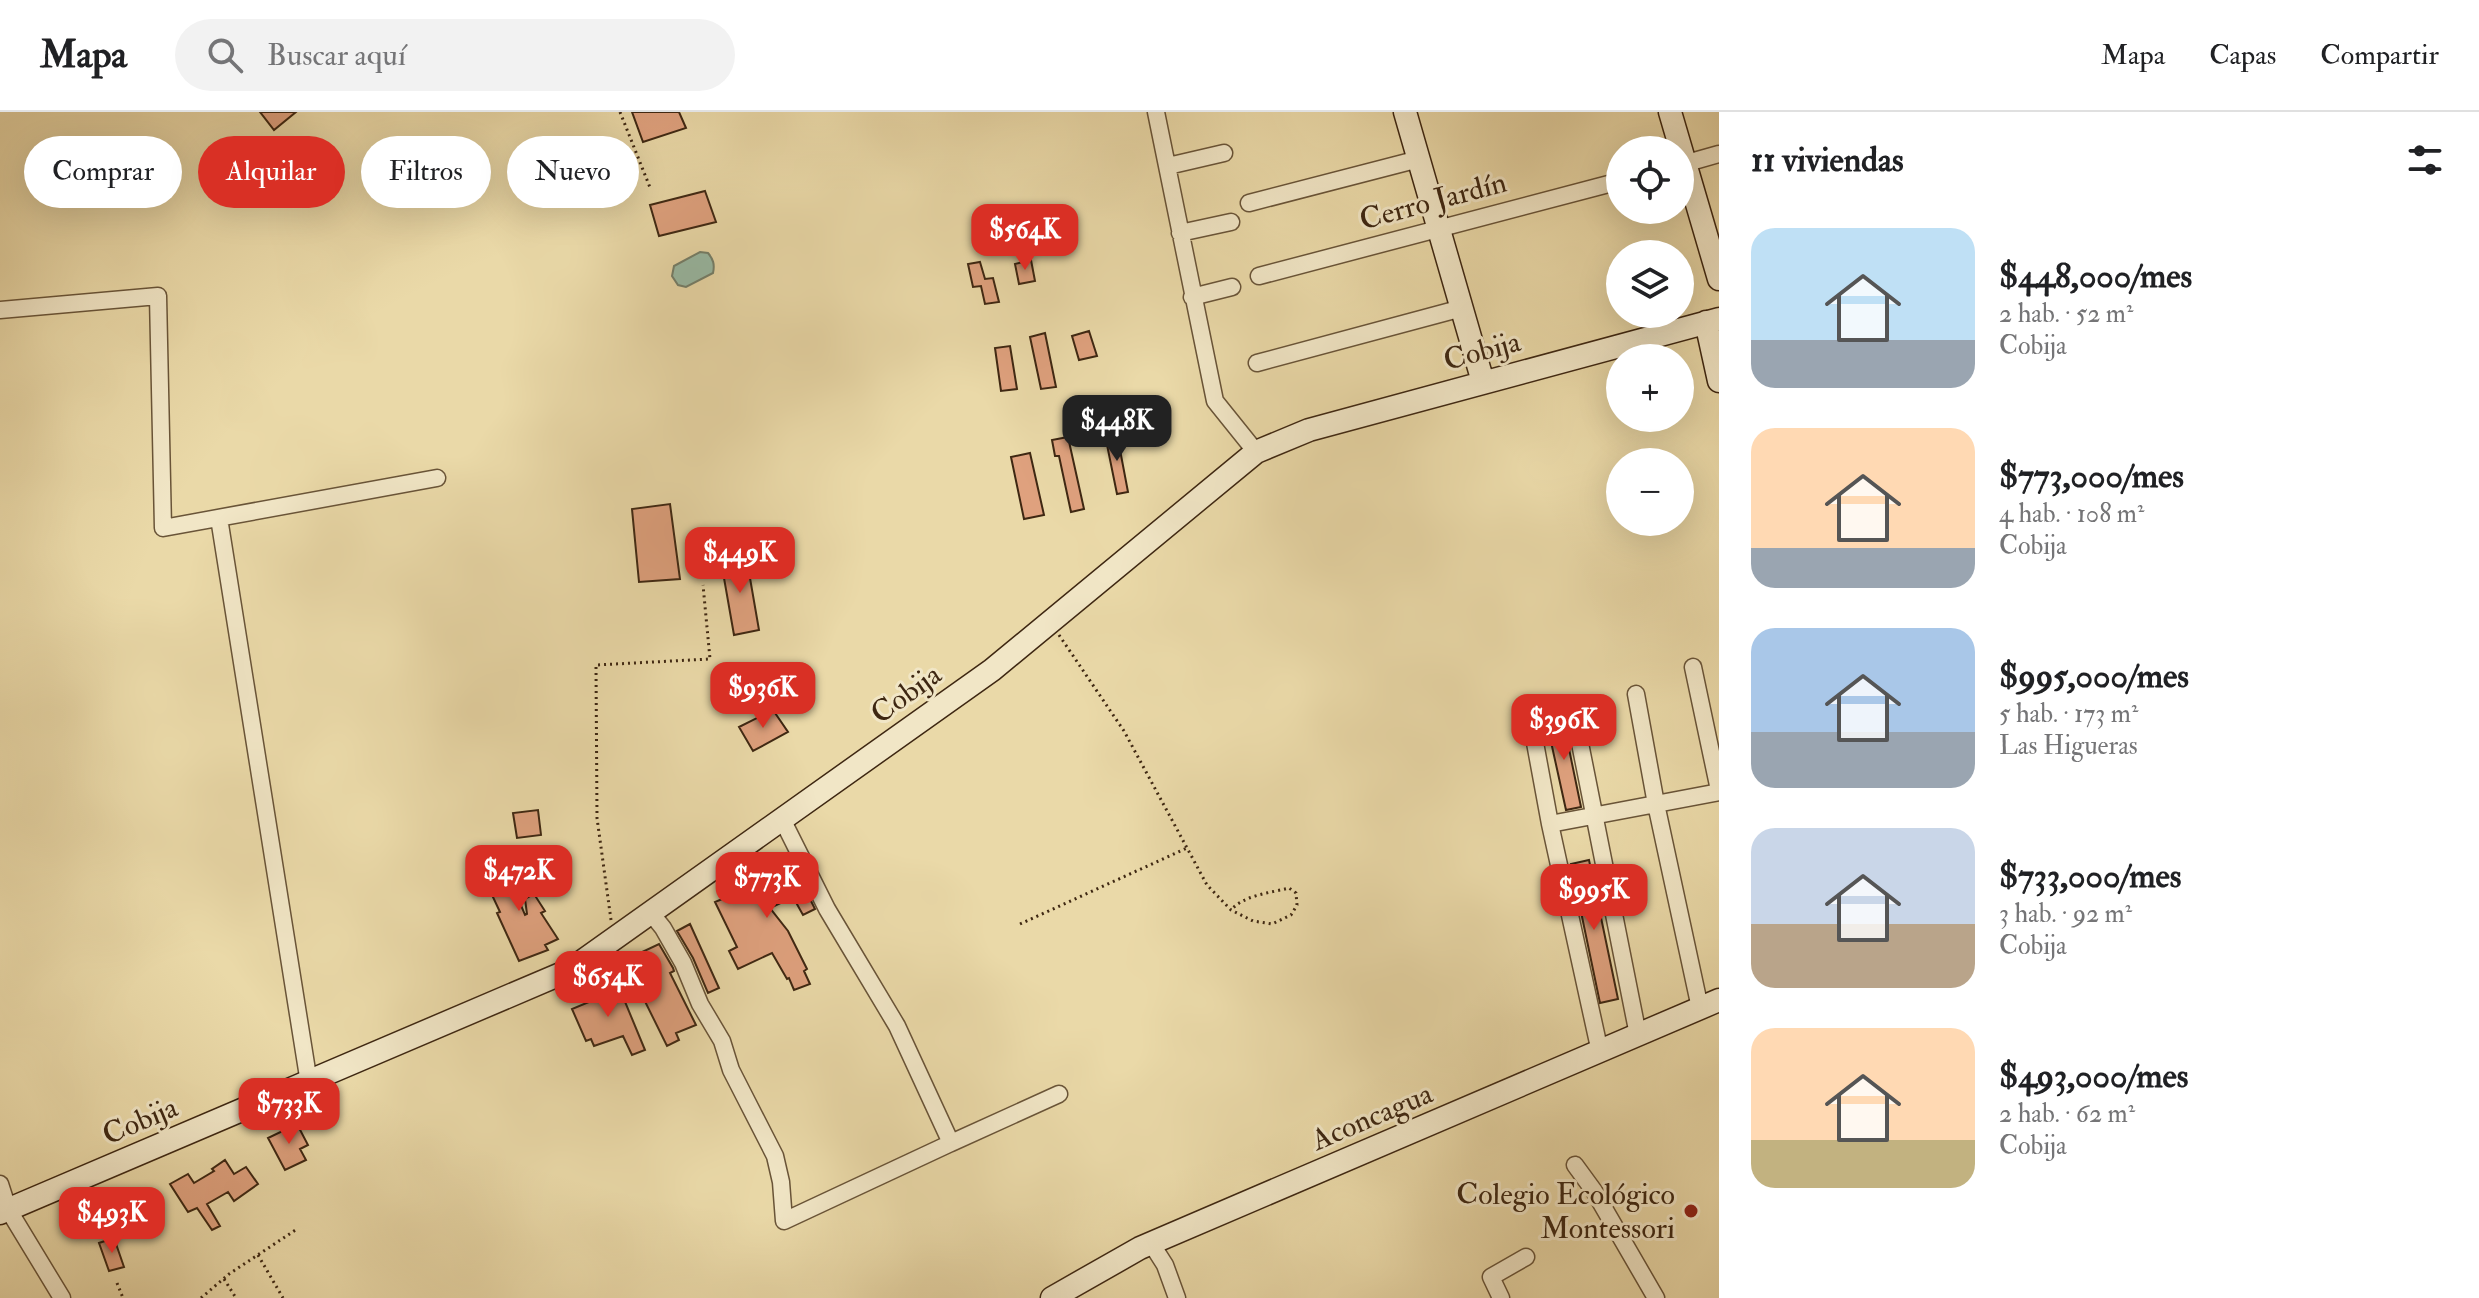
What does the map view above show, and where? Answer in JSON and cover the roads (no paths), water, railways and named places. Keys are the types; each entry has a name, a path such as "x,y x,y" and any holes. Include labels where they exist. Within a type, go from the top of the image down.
{"street":[{"path":"1156,112 1215,401 1256,452"},
{"path":"1405,112 1483,382"},
{"path":"1670,112 1676,136"},
{"path":"1168,166 1224,153"},
{"path":"1694,161 1719,154"},
{"path":"1249,203 1419,159"},
{"name":"Cerro Jardín","path":"1259,276 1606,185"},
{"path":"1694,201 1719,279"},
{"path":"1180,233 1231,222"},
{"path":"1192,297 1232,287"},
{"path":"0,310 158,296 163,528 437,478"},
{"path":"1257,363 1462,308"},
{"path":"1712,320 1719,381"},
{"name":"Cobija","path":"4,1211 570,970 992,670 1256,452 1309,430 1712,320"},
{"path":"219,518 309,1083"},
{"path":"1550,824 1719,791 1693,667"},
{"path":"1636,694 1656,804 1709,1004"},
{"path":"1574,713 1638,1035"},
{"path":"1531,721 1550,824 1600,1052"},
{"path":"782,819 827,909 897,1026 951,1143"},
{"path":"651,913 683,963 700,1004 722,1041 731,1070 775,1156 784,1221 1059,1094"},
{"name":"Aconcagua","path":"1052,1298 1151,1243 1709,1004"},
{"path":"1575,1165 1594,1191 1656,1298"},
{"path":"0,1184 4,1211 62,1298"},
{"path":"1151,1243 1165,1265 1177,1298"},
{"path":"1501,1298 1491,1277 1526,1257"}],"place":[{"name":"Colegio Ecológico Montessori","path":"1691,1211"}]}
